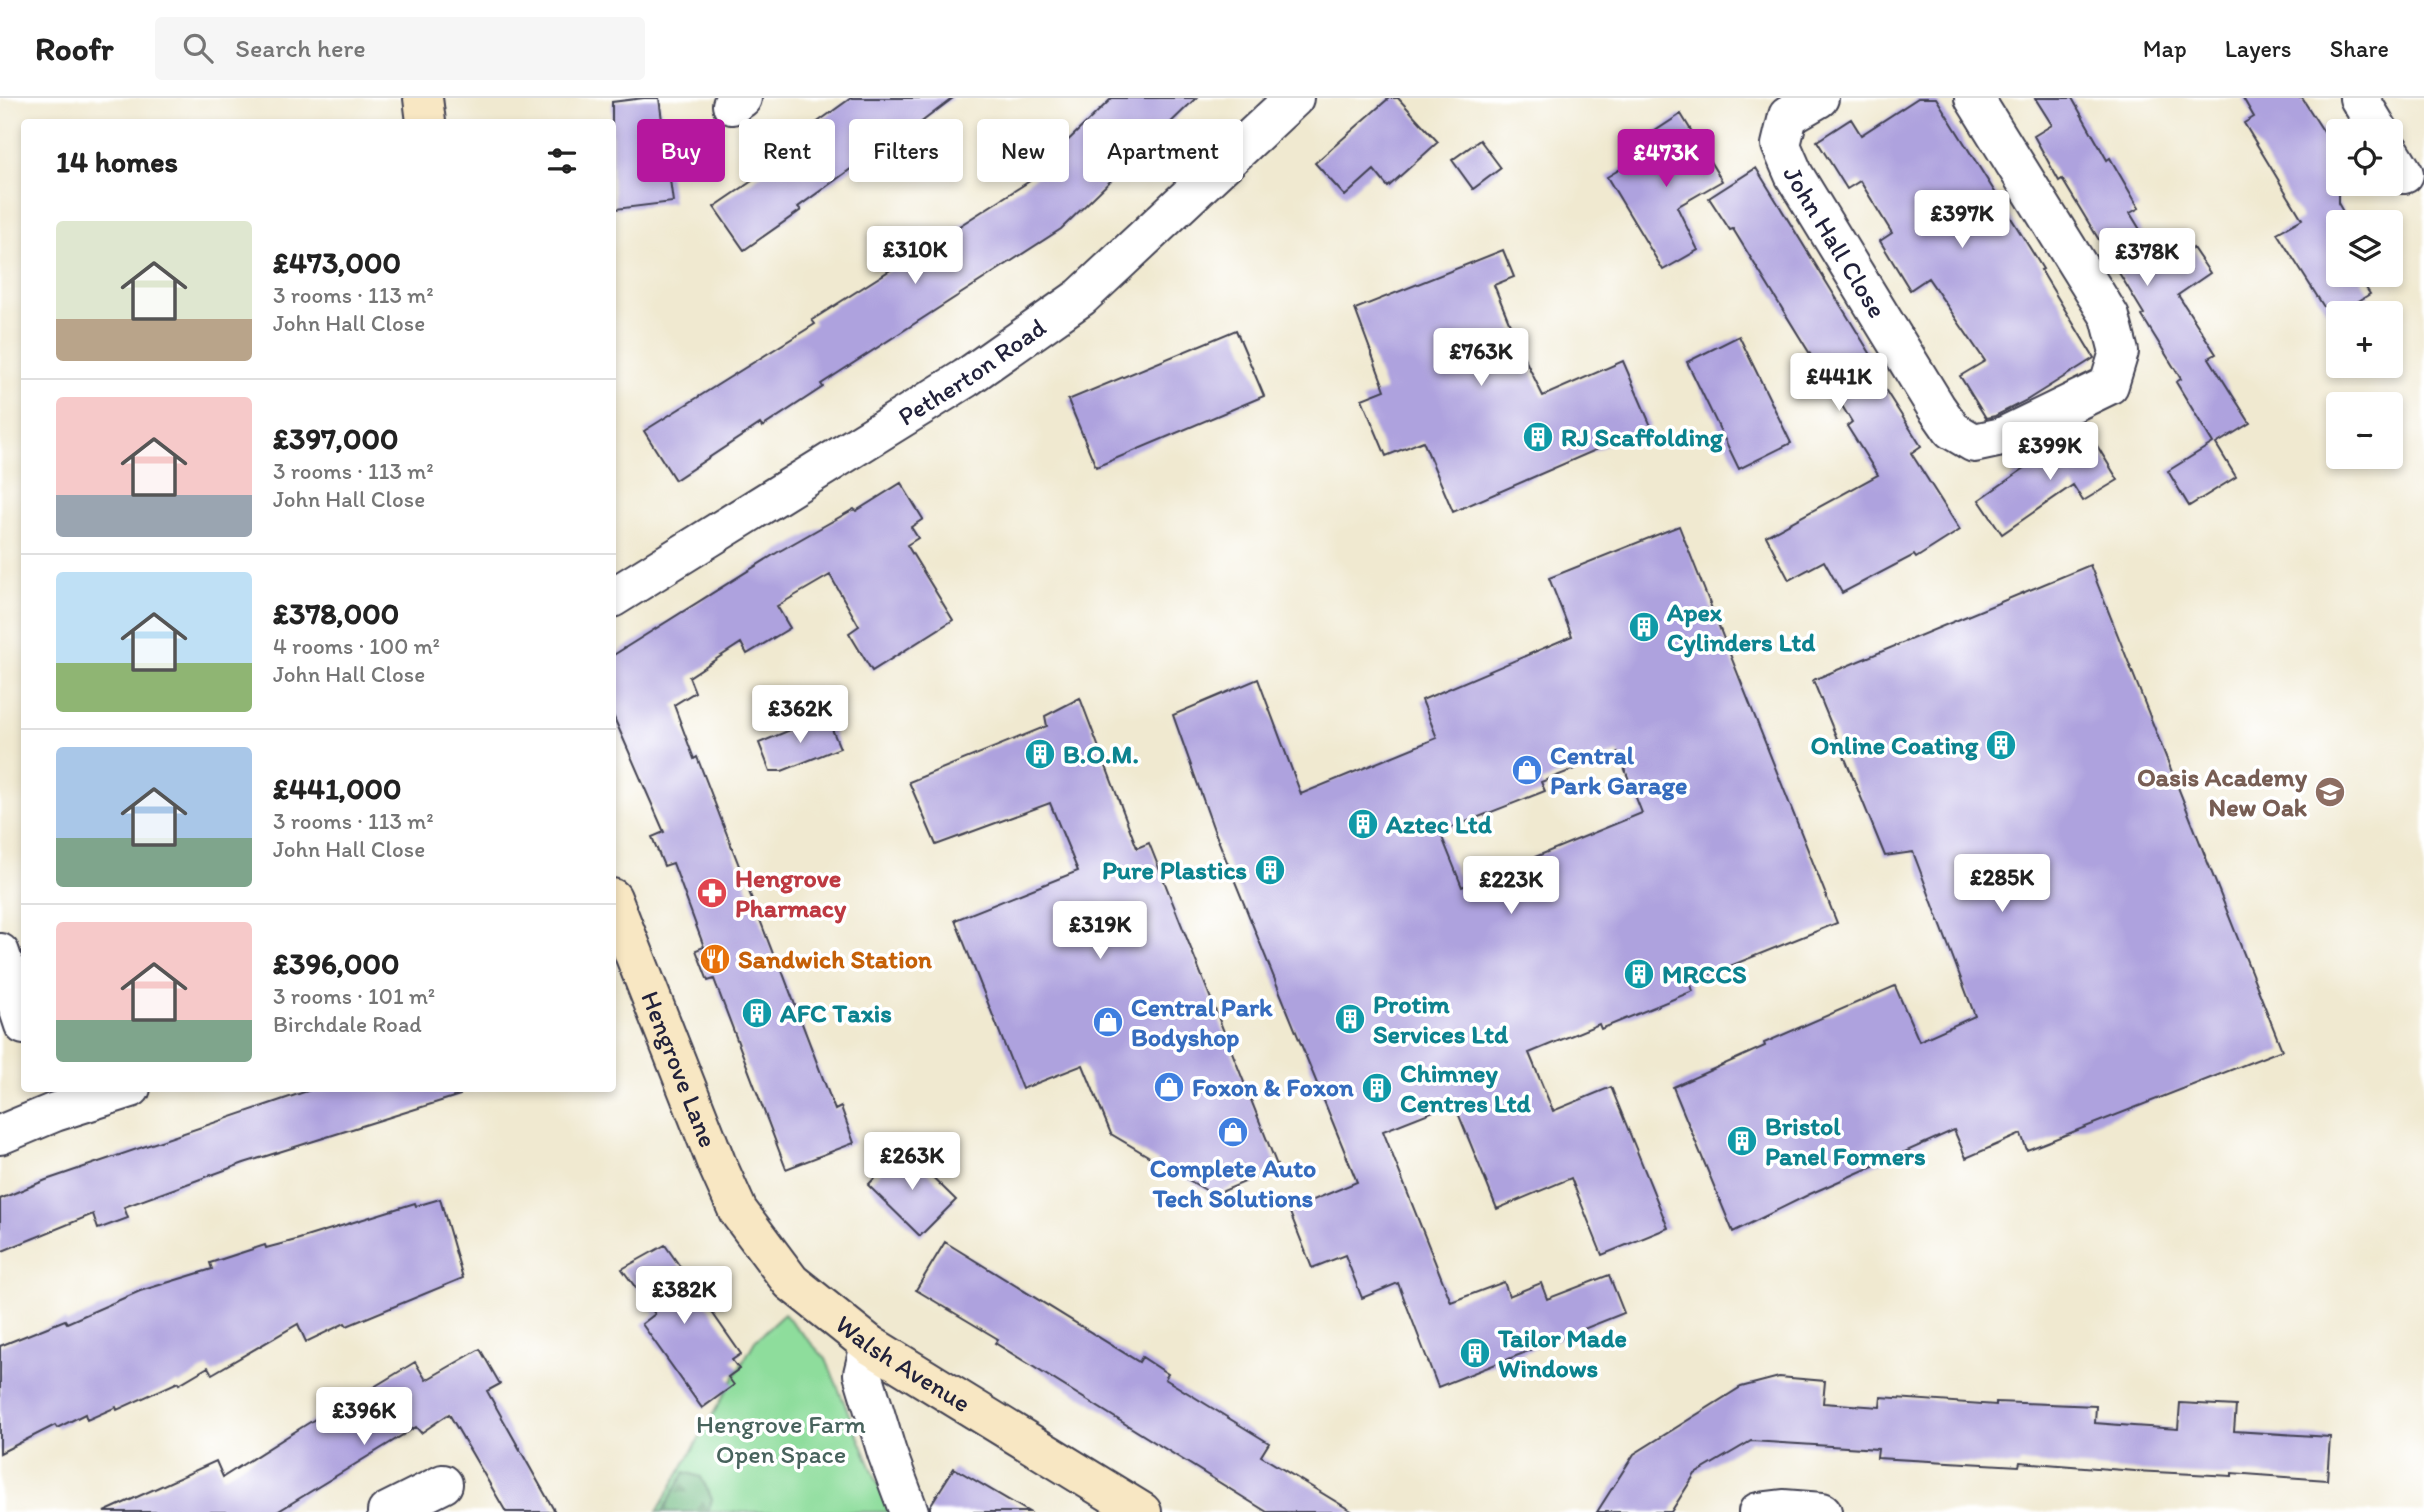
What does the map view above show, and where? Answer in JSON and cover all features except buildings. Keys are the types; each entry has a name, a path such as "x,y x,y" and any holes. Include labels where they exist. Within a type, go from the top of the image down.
{"street":[{"path":"423,98 426,119"},
{"name":"Petherton Road","path":"616,596 965,378 1081,297 1294,98"},
{"name":"John Hall Close","path":"1819,98 1788,116 1781,145 1794,176 1936,407 1952,430 1974,443 2002,438 2109,385 2119,352 2110,317 1974,98"},
{"path":"2359,98 2372,119"},
{"name":"Hengrove Lane","path":"616,919 620,940 716,1162"},
{"path":"0,953 21,1016"},
{"path":"0,1135 51,1100 104,1092"},
{"name":"Walsh Avenue","path":"716,1162 738,1211 791,1282 870,1345 1142,1512"},
{"path":"870,1345 863,1374 887,1453 909,1512"},
{"path":"387,1512 443,1484"},
{"path":"1758,1512 1783,1509 1822,1512"}],"green space":[{"name":"Hengrove Farm Open Space","path":"784,1314 826,1359 890,1512 657,1512 755,1341"},
{"path":"685,1472 701,1477 712,1499 708,1512 662,1512"}],"place":[{"name":"RJ Scaffolding","path":"1538,437"},
{"name":"Apex Cylinders Ltd","path":"1644,627"},
{"name":"Online Coating","path":"2001,745"},
{"name":"B.O.M.","path":"1040,754"},
{"name":"Central Park Garage","path":"1527,770"},
{"name":"Oasis Academy New Oak","path":"2330,792"},
{"name":"Aztec Ltd","path":"1363,824"},
{"name":"Pure Plastics","path":"1270,870"},
{"name":"Hengrove Pharmacy","path":"712,893"},
{"name":"Sandwich Station","path":"715,959"},
{"name":"MRCCS","path":"1639,974"},
{"name":"AFC Taxis","path":"757,1013"},
{"name":"Protim Services Ltd","path":"1350,1019"},
{"name":"Central Park Bodyshop","path":"1108,1022"},
{"name":"Foxon & Foxon","path":"1169,1087"},
{"name":"Chimney Centres Ltd","path":"1377,1088"},
{"name":"Complete Auto Tech Solutions","path":"1233,1132"},
{"name":"Bristol Panel Formers","path":"1742,1141"},
{"name":"Tailor Made Windows","path":"1475,1353"}]}
